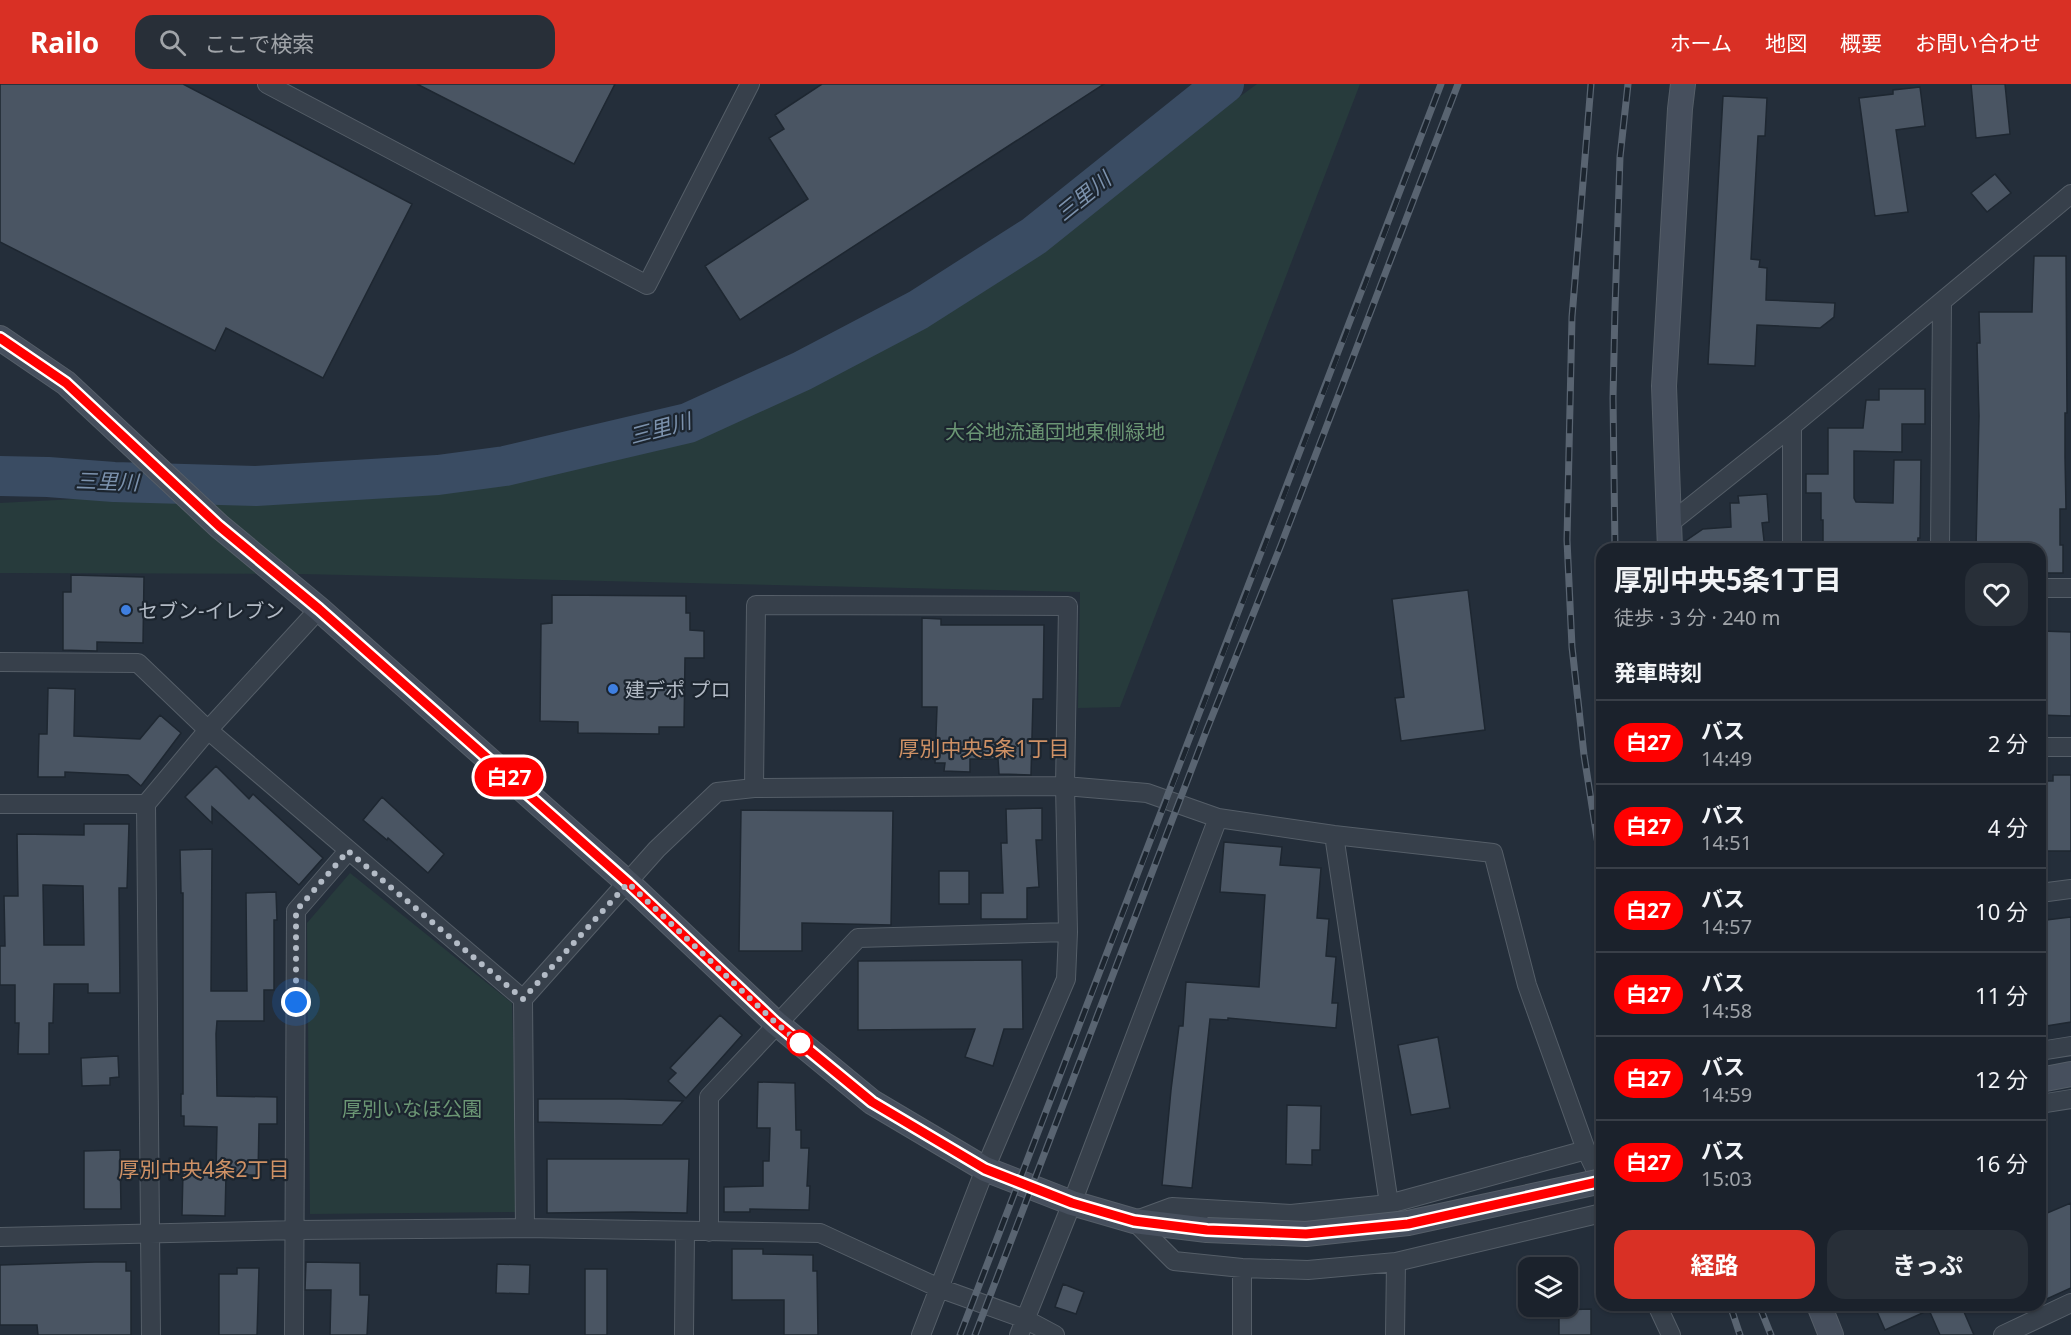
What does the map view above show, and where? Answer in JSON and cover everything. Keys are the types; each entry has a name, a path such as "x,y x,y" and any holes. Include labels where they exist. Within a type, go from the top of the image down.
{"street":[{"path":"267,84 647,285 750,84"},
{"path":"1670,543 1664,386 1683,84"},
{"path":"1669,524 2071,194"},
{"path":"1940,543 1942,302"},
{"path":"0,338 66,383 219,526 319,609 628,883 776,1023 872,1102 985,1169 1072,1203 1134,1221 1207,1230 1306,1234 1408,1224 1596,1183"},
{"path":"1791,426 1792,543"},
{"path":"2046,588 2071,588"},
{"path":"754,788 756,605 1068,606 1065,786 1068,932 1066,979 985,1169 921,1335"},
{"path":"151,1335 146,804 208,730 319,609"},
{"path":"0,662 138,663 208,730 523,999"},
{"path":"2046,747 2071,747"},
{"path":"525,1228 523,999 657,849 717,792 754,788 1065,786 1147,793 1218,818 1334,835 1493,853 1527,986 1586,1150 1596,1170"},
{"path":"0,804 146,804"},
{"path":"1022,1327 1072,1203 1218,818"},
{"path":"1334,835 1389,1204"},
{"path":"294,1335 296,911 348,851"},
{"path":"2046,892 2071,889"},
{"path":"709,1232 709,1097 858,938 1068,932"},
{"path":"2046,1050 2071,1046"},
{"path":"2046,1079 2071,1074"},
{"path":"2046,1103 2071,1099"},
{"path":"1134,1221 1172,1207 1291,1214 1389,1204 1586,1150"},
{"path":"1134,1221 1174,1261 1242,1268 1308,1270 1396,1262 1596,1214"},
{"path":"0,1237 296,1230 525,1228 820,1233 1022,1327 1055,1335"},
{"path":"684,1335 685,1232"},
{"path":"1395,1335 1396,1262"},
{"path":"1242,1268 1242,1335"},
{"path":"2003,1335 2071,1303"},
{"path":"1660,1311 1671,1335"},
{"path":"1822,1311 1831,1335"}],"green space":[{"name":"大谷地流通団地東側緑地","path":"1257,84 1360,84 1120,707 1078,708 1080,592 301,574 0,573 0,503 528,475 686,439 828,378 961,301"},
{"name":"厚別いなほ公園","path":"350,873 512,1003 518,1212 310,1214 307,923"}],"building":[{"path":"0,84 183,84 412,204 323,378 226,328 215,351 0,242"},
{"path":"417,84 615,84 574,164"},
{"path":"822,84 1104,84 740,320 705,266 808,199 769,138 784,129 775,115"},
{"path":"1971,84 2005,84 2010,134 1976,138"},
{"path":"1920,87 1925,126 1896,130 1908,212 1875,216 1859,98 1893,94 1893,90"},
{"path":"1723,96 1767,98 1765,136 1758,136 1751,259 1760,260 1759,267 1767,268 1766,300 1835,303 1834,317 1820,328 1757,325 1755,366 1708,364"},
{"path":"1995,174 2011,193 1987,212 1971,193"},
{"path":"2034,256 2066,256 2066,509 2060,509 2063,573 2046,573 2046,543 1976,543 1979,312 2032,312"},
{"path":"1879,389 1925,389 1925,424 1902,424 1902,452 1854,451 1854,498 1856,502 1893,503 1894,460 1921,460 1920,538 1918,543 1823,543 1821,493 1806,493 1806,474 1828,474 1828,428 1863,428 1866,400 1879,400"},
{"path":"1767,494 1769,522 1762,523 1764,543 1684,543 1703,529 1731,527 1730,503 1739,503 1738,496"},
{"path":"71,575 144,577 143,643 97,642 97,651 63,650 63,592 71,592"},
{"path":"1468,590 1485,730 1401,741 1395,698 1404,697 1392,599"},
{"name":"建デポ プロ","path":"552,595 686,596 686,613 690,613 690,630 704,631 704,658 685,658 684,727 659,727 659,734 578,733 578,722 540,721 541,624 552,623"},
{"path":"922,618 941,619 941,625 1044,625 1043,699 1033,699 1031,775 999,774 998,759 970,759 970,772 944,771 945,763 935,763 937,707 922,707"},
{"path":"2046,631 2071,632 2071,716 2046,715"},
{"path":"48,688 75,689 74,736 140,739 160,715 181,733 141,786 128,775 65,772 65,777 38,777 39,734 47,734"},
{"path":"216,766 249,799 253,794 323,858 299,885 212,807 212,823 185,797"},
{"path":"2053,775 2071,775 2071,851 2046,851 2046,781 2053,781"},
{"path":"382,797 444,854 428,873 388,838 387,840 363,820"},
{"path":"1042,808 1042,840 1036,840 1039,887 1027,888 1027,919 981,919 981,893 1003,893 1001,843 1007,843 1006,809"},
{"path":"741,810 893,811 891,925 802,923 802,951 739,951"},
{"path":"84,824 129,824 127,888 119,888 120,993 88,993 88,984 54,984 53,1023 49,1023 49,1054 18,1054 19,1023 15,1023 15,985 0,985 0,946 5,946 4,896 18,896 17,834 84,835","holes":["43,885 83,886 84,945 44,945"]},
{"path":"1224,842 1282,847 1280,865 1321,868 1317,918 1329,919 1326,956 1336,957 1332,1003 1338,1003 1336,1028 1228,1018 1228,1020 1210,1019 1192,1188 1162,1185 1171,1090 1179,1026 1183,1026 1186,982 1259,987 1265,895 1220,892"},
{"path":"212,849 211,991 247,991 246,893 276,892 277,920 274,920 274,990 264,990 264,1021 217,1021 217,1096 277,1097 277,1124 259,1124 258,1175 226,1175 225,1216 182,1215 183,1172 216,1173 217,1127 184,1126 184,1116 181,1116 181,1094 183,1094 183,893 181,893 180,850"},
{"path":"939,871 969,871 969,904 939,904"},
{"path":"2071,917 2071,1022 2046,1026 2047,928 2046,920"},
{"path":"1022,960 1023,1029 1004,1029 993,1066 965,1057 975,1029 858,1030 858,961"},
{"path":"720,1015 742,1035 686,1098 668,1081 676,1073 670,1068"},
{"path":"1438,1037 1450,1108 1411,1115 1398,1045"},
{"path":"118,1056 119,1077 110,1078 110,1085 82,1086 81,1058"},
{"path":"758,1082 795,1083 796,1130 801,1130 801,1148 809,1148 807,1186 810,1186 809,1210 750,1209 750,1212 724,1212 724,1187 763,1186 763,1161 769,1161 770,1128 757,1128"},
{"path":"538,1099 683,1101 662,1125 538,1122"},
{"path":"1287,1105 1321,1106 1320,1150 1312,1150 1312,1165 1286,1164"},
{"path":"120,1150 121,1209 84,1209 84,1151"},
{"path":"547,1159 689,1159 687,1213 547,1213"},
{"path":"2071,1203 2071,1288 2046,1299 2046,1213"},
{"path":"732,1249 763,1249 763,1254 813,1255 813,1271 817,1271 818,1335 784,1335 784,1300 732,1300"},
{"path":"126,1262 126,1271 131,1271 131,1335 38,1335 37,1325 0,1325 0,1265"},
{"path":"306,1262 360,1263 360,1295 369,1295 367,1335 330,1335 331,1290 305,1290"},
{"path":"497,1264 530,1265 529,1294 496,1293"},
{"path":"237,1268 259,1268 257,1335 219,1335 219,1274 237,1274"},
{"path":"585,1269 607,1269 607,1335 585,1335"},
{"path":"1063,1284 1084,1292 1076,1314 1055,1307"},
{"path":"1578,1309 1591,1309 1591,1335 1559,1335 1559,1317 1578,1317"},
{"path":"1877,1311 1927,1311 1885,1330"},
{"path":"1929,1311 1964,1311 1974,1335 1940,1335"}],"waterway":[{"name":"三里川","path":"0,476 256,486 438,475 505,466 688,423 802,371 918,310 1034,236 1224,84"}],"railway":[{"path":"960,1335 1441,84"},
{"path":"975,1335 1207,729 1281,545 1458,84"},
{"path":"1591,84 1572,317 1567,540 1572,647 1584,755 1596,832"},
{"path":"1615,543 1613,398 1615,309 1620,157 1628,84"},
{"path":"1732,1311 1740,1335"},
{"path":"1761,1311 1771,1335"}],"bus line":[{"name":"白27","path":"0,338 66,383 219,526 319,609 628,883 776,1023 872,1102 985,1169 1072,1203 1134,1221 1207,1230 1306,1234 1408,1224 1596,1182"}],"place":[{"name":"セブン-イレブン","path":"126,610"},
{"name":"建デポ プロ","path":"613,689"}],"district":[{"name":"厚別中央5条1丁目","path":"984,748"},
{"name":"厚別中央4条2丁目","path":"204,1169"}],"route":[{"path":"296,1002 296,911 348,851 523,999 628,883 800,1043"}]}
